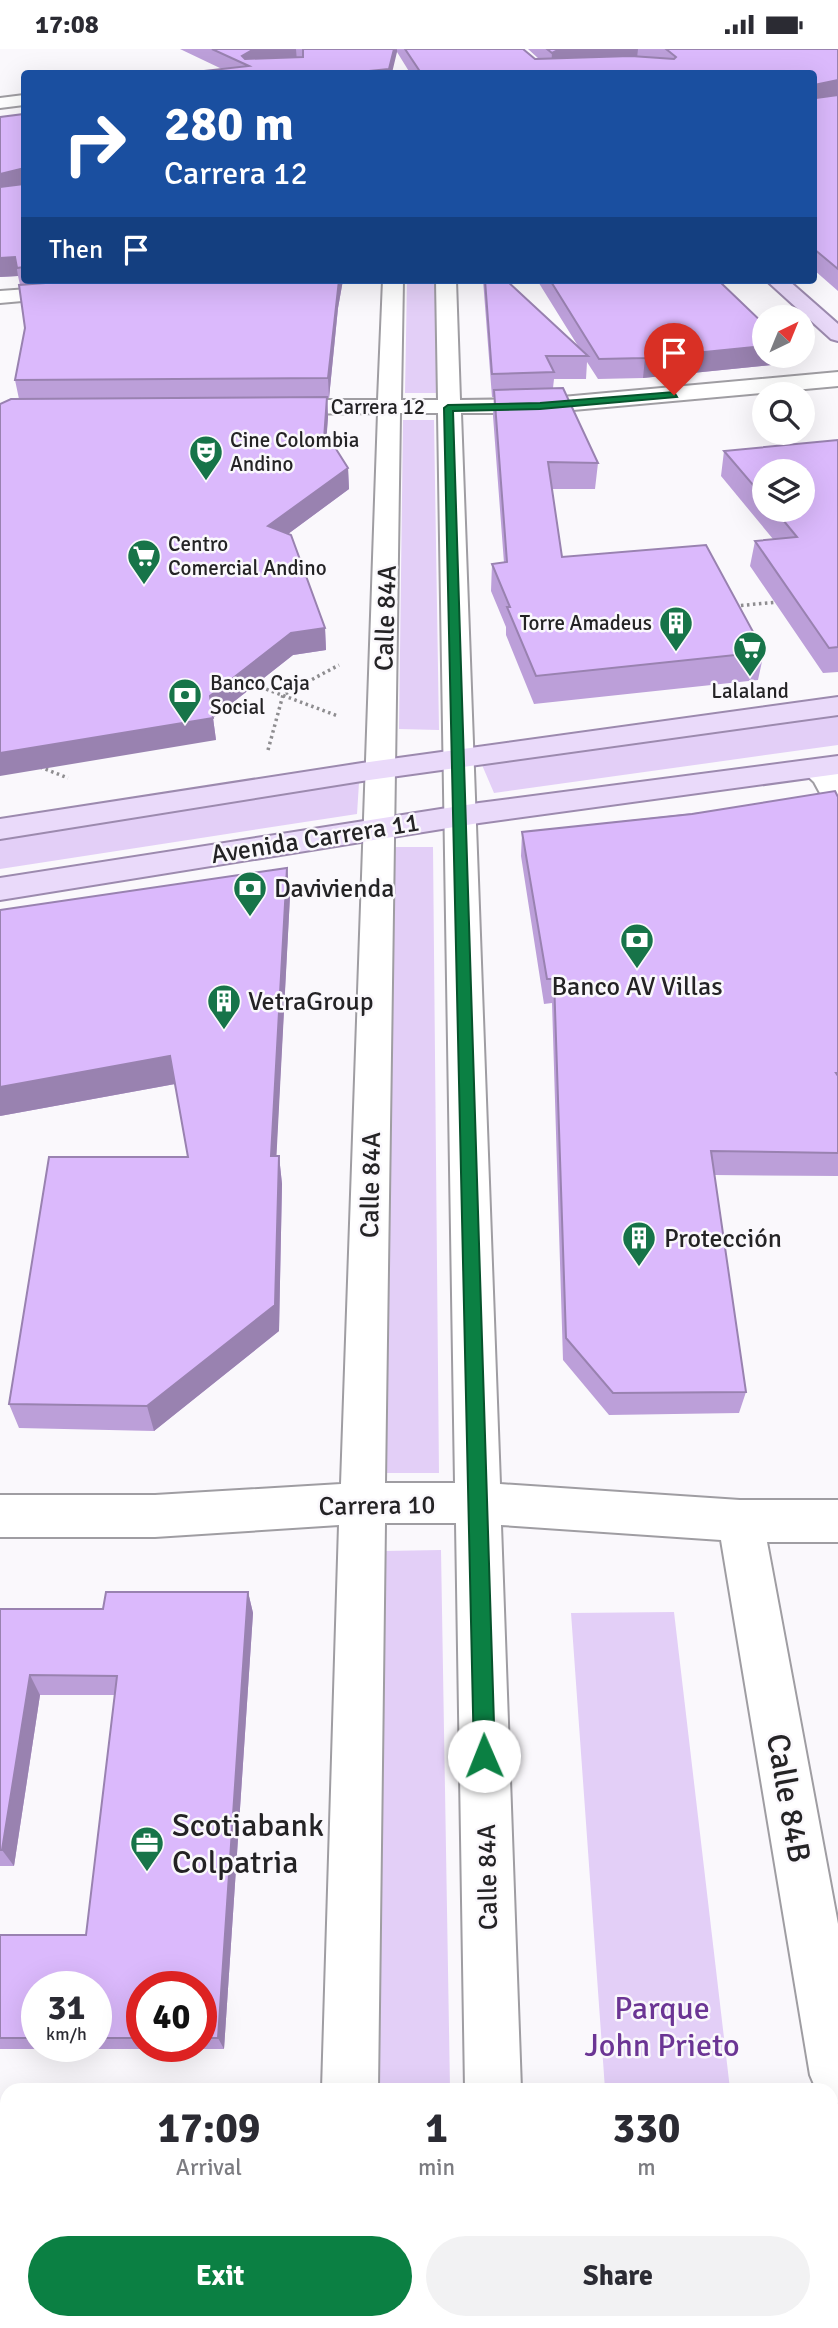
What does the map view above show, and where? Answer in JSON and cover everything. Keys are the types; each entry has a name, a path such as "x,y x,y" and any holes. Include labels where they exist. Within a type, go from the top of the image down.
{"main road":[{"path":"781,284 838,335"},
{"path":"0,829 379,770 838,706"},
{"name":"Avenida Carrera 11","path":"0,888 460,816 826,767"}],"street":[{"path":"0,103 21,100"},
{"name":"Calle 84A","path":"350,2083 377,829 393,284"},
{"name":"Calle 84A","path":"446,284 493,2083"},
{"path":"0,297 95,290"},
{"name":"Carrera 12","path":"253,407 540,406 838,379"},
{"path":"826,767 826,777 838,799"},
{"name":"Carrera 10","path":"0,1517 155,1516 364,1503 478,1503 740,1521 838,1521"},
{"name":"Calle 84B","path":"740,1521 838,2075"}],"path":[{"path":"729,607 783,601"},
{"path":"267,754 283,695 349,660"},
{"path":"255,685 339,716"}],"green space":[{"path":"407,284 436,284 437,393 405,393"},
{"path":"403,420 434,420 439,730 399,729"},
{"path":"838,716 838,745 494,793 482,765"},
{"path":"359,783 357,814 0,869 0,838"},
{"path":"394,847 433,847 439,1473 384,1473"},
{"path":"441,1550 450,2083 379,2083 383,1551"},
{"name":"Parque John Prieto","path":"674,1612 729,2083 605,2083 571,1613"}],"building":[{"path":"212,49 254,49 242,56 245,59 303,57 303,49 394,49 389,69 213,70 249,66"},
{"path":"405,49 523,49 535,59 631,56 674,59 676,57 666,49 838,49 838,80 817,84 817,70 419,70"},
{"path":"838,95 838,269 817,252 817,98"},
{"path":"21,114 21,169 0,174 0,117"},
{"path":"21,184 21,267 17,268 15,257 0,258 0,187"},
{"path":"339,284 328,378 15,380 25,328 19,285"},
{"path":"485,284 510,284 588,356 546,356 554,372 492,374"},
{"path":"552,284 722,284 752,313 752,347 645,358 599,359"},
{"path":"563,388 598,463 548,462 562,557 706,545 764,652 536,676 492,564 507,562 494,390"},
{"name":"Centro Comercial Andino","path":"327,397 324,439 331,441 348,468 268,526 291,535 325,628 291,633 210,696 213,718 0,753 0,404 11,399"},
{"path":"838,440 838,647 829,648 755,541 797,537 785,522 815,522 815,459 752,459 752,484 724,451 815,445 815,442"},
{"path":"835,791 838,797 838,1153 711,1151 746,1392 613,1393 566,1338 554,979 547,979 522,832 692,814"},
{"path":"287,868 271,1156 279,1156 275,1305 147,1406 9,1404 49,1157 188,1157 170,1056 0,1087 0,910"},
{"path":"106,1592 248,1592 218,2038 217,1971 126,1971 126,2038 112,2038 112,1971 21,1971 21,2038 0,2038 0,1935 86,1935 117,1676 30,1675 0,1850 0,1609 103,1609"}],"place":[{"name":"Cine Colombia Andino","path":"206,482"},
{"name":"Centro Comercial Andino","path":"144,586"},
{"name":"Torre Amadeus","path":"676,653"},
{"name":"Lalaland","path":"750,678"},
{"name":"Banco Caja Social","path":"185,725"},
{"name":"Davivienda","path":"250,918"},
{"name":"Banco AV Villas","path":"637,970"},
{"name":"VetraGroup","path":"224,1031"},
{"name":"Protección","path":"639,1268"},
{"name":"Scotiabank Colpatria","path":"147,1873"}],"route":[{"path":"484,1756 448,408 540,406 674,395"}]}
